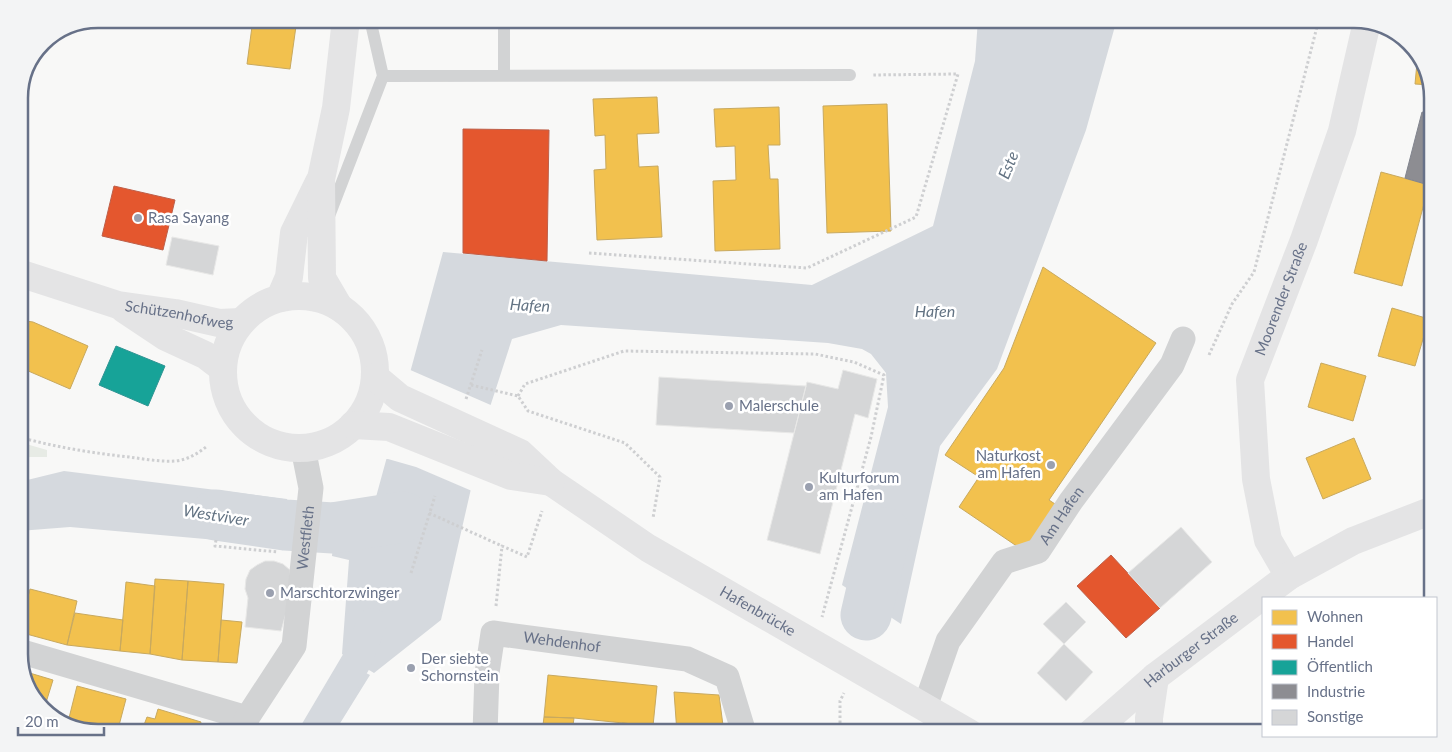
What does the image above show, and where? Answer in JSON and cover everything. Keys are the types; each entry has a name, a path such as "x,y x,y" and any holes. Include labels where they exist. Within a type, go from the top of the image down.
{"street":[{"path":"340,307 321,299 307,296 280,298 259,307 241,322 228,344 222,368 225,392 232,407 254,433 277,445 303,448 322,444 339,436 354,425 364,411 372,394 375,377 374,356 367,337 355,320 340,307 322,278 321,178 336,108 345,28"},
{"name":"Moorender Straße","path":"1289,576 1268,540 1256,479 1250,380 1304,240 1342,131 1366,28"},
{"path":"280,298 288,277 294,233 321,178"},
{"name":"Schützenhofweg","path":"28,276 118,305 175,313 219,323 241,322"},
{"name":"Schützenhofweg","path":"118,305 166,336 205,355 222,368"},
{"name":"Am Hafen","path":"925,707 948,641 1004,562 1038,551 1070,501 1172,365 1183,339"},
{"name":"Hafenbrücke","path":"375,377 400,398 486,452 511,476 552,482 648,548 954,724"},
{"name":"Hafenbrücke","path":"354,425 389,427 486,452"},
{"name":"Westfleth","path":"245,724 294,646 311,484 303,448"},
{"name":"Harburger Straße","path":"1101,724 1155,677 1289,576 1354,541 1424,514"},
{"path":"485,724 487,672 493,633"},
{"name":"Wehdenhof","path":"493,633 687,659 727,677 741,724"},
{"path":"28,655 238,724"},
{"path":"1149,724 1155,677"}],"lane":[{"path":"322,235 383,76 372,28"},
{"path":"504,28 504,76"},
{"path":"383,76 850,75"}],"path":[{"path":"1209,355 1232,304 1254,272 1317,28"},
{"path":"589,253 807,268 916,216 958,74 850,75"},
{"path":"466,400 482,350"},
{"path":"518,396 525,384 624,351 815,354 854,362 884,375 871,437 815,644"},
{"path":"471,385 518,396 528,411 625,443 660,477 648,548"},
{"path":"28,439 104,454 176,461 198,454 206,447"},
{"path":"429,513 527,557 552,482"},
{"path":"411,573 435,496"},
{"path":"216,540 215,546 304,555"},
{"path":"493,633 502,546"},
{"path":"840,701 840,724"}],"shaded area":[{"path":"28,445 47,450 47,457 28,458"}],"water":[{"name":"Hafen","path":"977,28 1114,28 1086,130 997,369 940,446 901,624 842,585 888,407 886,373 871,354 862,349 828,343 561,325 512,339 489,410 441,620 374,673 342,654 349,560 332,556 336,505 373,508 443,252 812,285 933,226 975,61"},
{"path":"64,471 287,499 285,546 70,527 28,530 28,480"},
{"path":"342,661 370,675 340,724 306,724"}],"pier":[{"path":"408,369 493,406 472,491 416,467 384,459"}],"building: Wohnen":[{"path":"252,28 296,28 290,69 247,64"},
{"path":"1417,65 1423,85 1415,84"},
{"path":"657,97 659,133 637,134 639,167 658,166 662,237 597,240 594,170 606,169 605,135 595,136 593,99"},
{"path":"887,104 891,231 827,233 823,106"},
{"path":"779,107 780,145 768,145 770,179 778,179 780,249 715,251 713,181 736,180 735,146 716,147 714,109"},
{"path":"1381,172 1424,184 1424,204 1402,286 1354,273"},
{"path":"1043,267 1156,343 1049,500 1055,504 1024,551 959,507 979,477 945,455 1004,368"},
{"path":"1392,308 1424,318 1424,336 1415,366 1378,356"},
{"path":"28,321 88,346 70,389 28,371"},
{"path":"1321,363 1366,376 1353,421 1308,407"},
{"path":"1354,438 1371,479 1323,499 1306,458"},
{"path":"155,579 188,581 182,660 150,654"},
{"path":"188,581 224,584 218,662 182,660"},
{"path":"126,582 155,586 150,654 120,651"},
{"path":"30,589 77,601 67,645 28,634 28,597"},
{"path":"75,613 123,620 120,651 67,645"},
{"path":"221,620 242,622 237,663 218,662"},
{"path":"30,673 53,680 46,702 39,694"},
{"path":"548,675 657,686 653,724 544,717"},
{"path":"77,686 126,699 119,724 88,724 69,718"},
{"path":"674,692 719,695 723,724 676,724"},
{"path":"158,709 201,722 200,724 144,724 147,717 155,719"},
{"path":"544,717 574,718 573,724 543,724"}],"building: Handel":[{"path":"463,129 549,130 547,261 463,253"},
{"name":"Rasa Sayang","path":"114,186 175,200 163,250 102,236"},
{"path":"1111,555 1160,608 1126,638 1077,586"}],"building: Öffentlich":[{"path":"116,346 165,366 148,406 99,385"}],"building: Industrie":[{"path":"1422,112 1424,113 1424,184 1405,178"}],"building: Sonstige":[{"path":"172,237 219,246 213,275 166,265"},
{"name":"Kulturforum am Hafen","path":"843,370 877,379 868,418 855,414 820,554 767,540 807,382 838,389"},
{"name":"Malerschule","path":"659,377 806,386 794,433 656,425"},
{"path":"1181,527 1212,562 1160,608 1128,573"},
{"name":"Marschtorzwinger","path":"265,561 283,564 290,570 289,602 281,631 245,627 248,598 245,589 246,579 250,570"},
{"path":"1066,602 1086,622 1064,644 1043,624"},
{"path":"1064,644 1093,672 1066,701 1037,673"}],"waterway":[{"name":"Westviver","path":"216,515 285,525 333,528 403,517"},
{"name":"Hafen","path":"866,615 885,533"},
{"path":"319,724 356,662 372,623"}],"place":[{"name":"Rasa Sayang","path":"138,218"},
{"name":"Malerschule","path":"729,406"},
{"name":"Naturkost am Hafen","path":"1051,465"},
{"name":"Kulturforum am Hafen","path":"809,487"},
{"name":"Marschtorzwinger","path":"270,593"},
{"name":"Der siebte Schornstein","path":"411,668"}],"water label":[{"name":"Este","path":"1008,165"}]}
